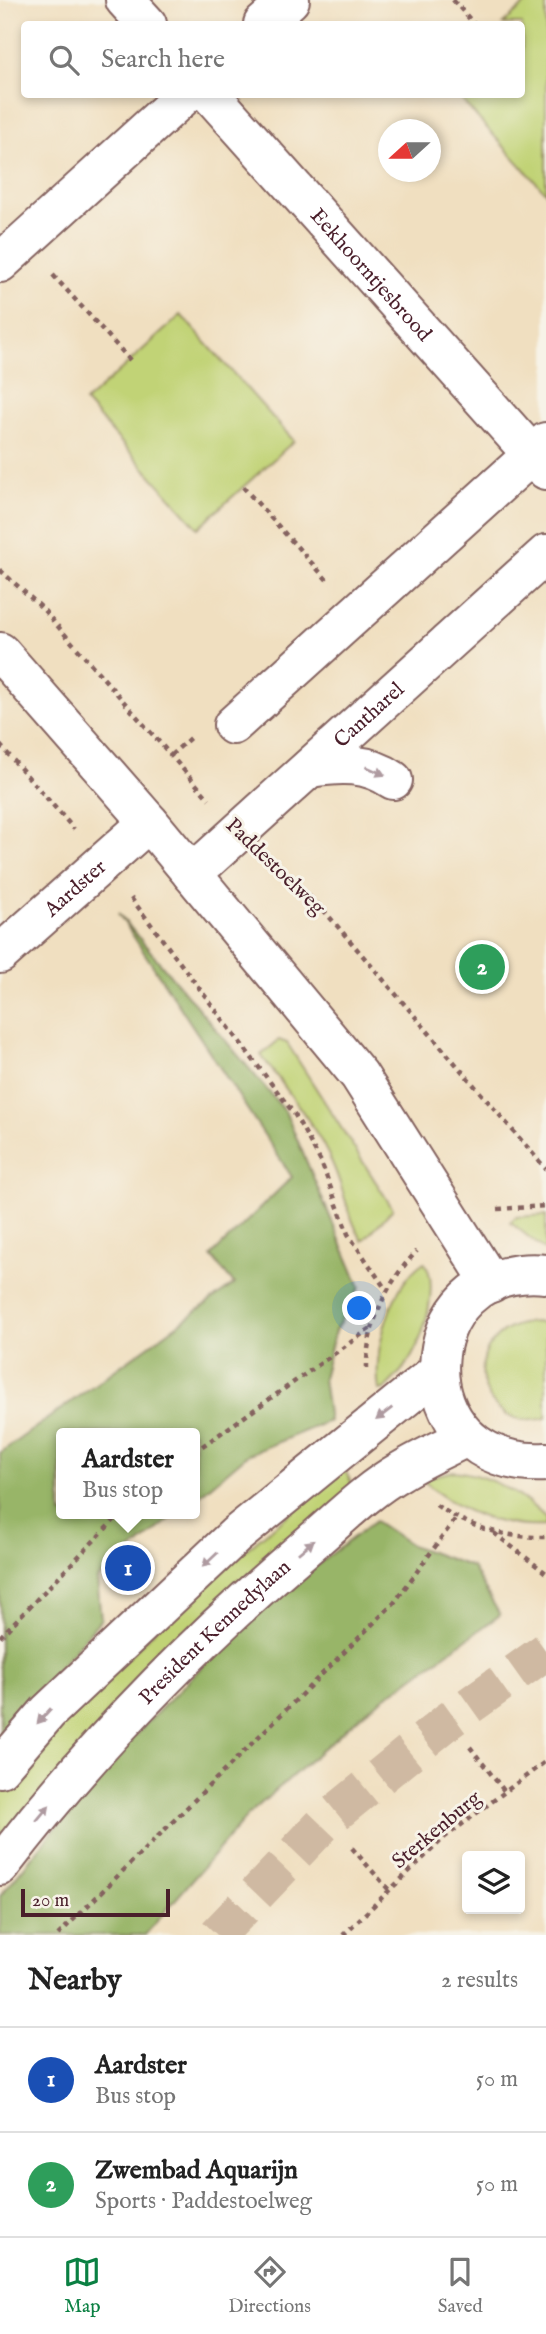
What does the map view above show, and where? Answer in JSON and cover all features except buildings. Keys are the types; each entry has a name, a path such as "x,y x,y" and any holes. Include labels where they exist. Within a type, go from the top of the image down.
{"street":[{"path":"125,0 144,21"},
{"path":"266,21 290,0"},
{"path":"12,252 182,98"},
{"name":"Eekhoorntjesbrood","path":"214,98 541,455"},
{"path":"233,724 356,613 541,455"},
{"name":"Cantharel","path":"192,874 546,554"},
{"path":"0,652 149,822 359,1075 491,1283"},
{"path":"310,768 338,764 376,768 393,780"},
{"name":"Aardster","path":"0,954 149,822"},
{"path":"546,1274 519,1274 491,1283 468,1298 450,1320 441,1345 438,1371 446,1408 467,1437 490,1454 504,1459 546,1462"},
{"path":"0,1768 48,1712 236,1535 351,1438 438,1371"},
{"name":"President Kennedylaan","path":"0,1866 94,1752 264,1584 377,1487 400,1471 467,1437"}],"path":[{"path":"453,0 471,21"},
{"path":"12,252 130,360"},
{"path":"243,487 356,613"},
{"name":"Paddestoelweg","path":"0,570 41,607 239,834 320,906 546,1169"},
{"path":"0,745 104,863 295,1115 321,1162 348,1234 387,1291"},
{"path":"200,1448 372,1328"},
{"path":"58,1935 394,1603 456,1518 493,1533 546,1573"},
{"path":"0,1637 115,1519"},
{"path":"493,1533 546,1537"},
{"name":"Sterkenburg","path":"470,1747 505,1792"},
{"name":"Sterkenburg","path":"343,1935 445,1837 546,1761"},
{"name":"Sterkenburg","path":"352,1848 389,1890"}],"green space":[{"path":"530,0 546,0 546,193 460,98 525,98 525,21 506,21"},
{"path":"181,315 294,441 198,528 85,402"},
{"path":"118,913 285,1111 360,1287 335,1331 323,1378 329,1421 247,1455 200,1495 200,1428 56,1428 56,1519 170,1519 97,1579 101,1619 0,1737 0,1453 234,1284 211,1256 292,1177"},
{"path":"279,1040 287,1043 393,1209 363,1241 326,1150 300,1108 261,1055"},
{"path":"546,1215 546,1251 510,1222 516,1217"},
{"path":"424,1262 431,1283 421,1335 406,1365 384,1389 379,1390 378,1357 386,1320 402,1286"},
{"path":"535,1322 546,1324 546,1418 522,1420 503,1412 490,1398 483,1379 484,1360 492,1342 509,1329"},
{"path":"344,1469 354,1487 0,1840 0,1794 65,1720 187,1598"},
{"path":"454,1471 492,1481 515,1494 546,1518 546,1526 513,1525 481,1516 451,1502 424,1481 425,1478"},
{"path":"375,1521 411,1545 472,1567 500,1615 366,1711 248,1815 145,1935 0,1935 0,1896 111,1760 255,1612"}],"tunnel":[{"path":"217,1935 327,1820 448,1721 546,1651"}],"place":[{"name":"Zwembad Aquarijn","path":"482,967"},
{"name":"Aardster","path":"128,1568"}]}
